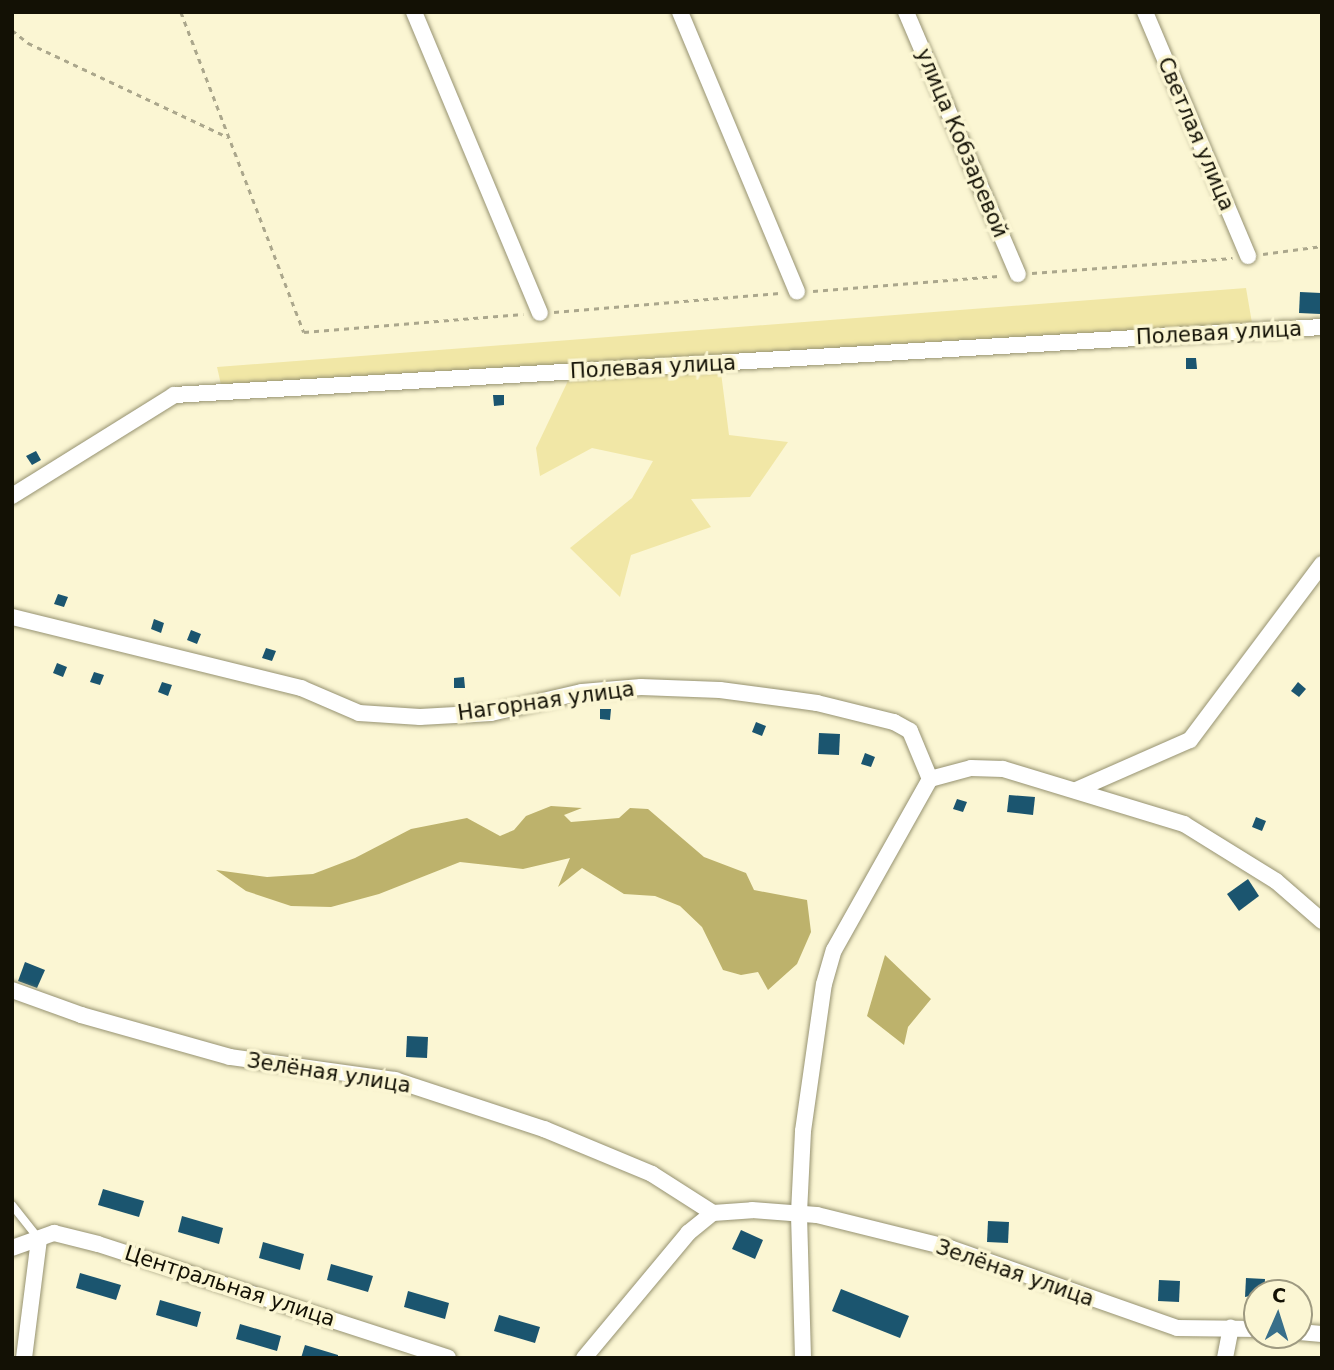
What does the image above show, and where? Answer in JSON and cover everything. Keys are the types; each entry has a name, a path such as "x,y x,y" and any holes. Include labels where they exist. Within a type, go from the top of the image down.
{"street":[{"path":"414,12 540,313"},
{"path":"680,12 796,292"},
{"name":"улица Кобзаревой","path":"906,12 1018,274"},
{"name":"Светлая улица","path":"1145,12 1248,256"},
{"name":"Полевая улица","path":"12,496 174,395 1322,327"},
{"path":"1076,790 1190,740 1322,564"},
{"name":"Нагорная улица","path":"12,617 301,688 359,713 420,717 491,713 582,692 641,687 720,690 817,703 894,722 910,731 930,779"},
{"path":"803,1358 799,1213 803,1131 824,984 834,950 930,779 987,766 1076,790 1184,824 1276,881 1322,921"},
{"name":"Зелёная улица","path":"12,990 81,1015 230,1057 395,1080 544,1129 652,1174 713,1213 799,1213 950,1248 1177,1328 1243,1328"},
{"path":"584,1358 688,1233 713,1213"},
{"name":"Центральная улица","path":"12,1248 54,1233 99,1244 448,1358"},
{"path":"24,1358 39,1239"},
{"path":"1225,1358 1231,1328"}],"lane":[{"path":"12,1205 39,1239"}],"path":[{"path":"181,12 304,332 1248,256 1322,246"},
{"path":"12,30 28,43 230,138"}],"shaded area":[{"path":"1246,288 1252,323 719,357 729,435 788,442 750,497 691,499 711,527 631,555 620,597 570,548 632,498 653,461 592,448 540,476 536,448 576,364 222,389 217,367"},
{"path":"551,806 582,808 564,815 571,822 619,818 630,808 648,809 704,857 746,873 754,890 807,900 811,932 797,964 768,990 758,972 741,975 723,970 702,927 680,906 655,896 624,894 582,868 558,887 570,858 523,869 460,862 379,894 331,907 291,906 246,891 216,870 267,877 313,874 355,858 411,829 467,818 500,836 514,830 526,816"},
{"path":"885,955 931,999 908,1027 904,1045 867,1016"}],"building":[{"path":"1300,292 1321,293 1320,314 1299,313"},
{"path":"1186,358 1196,358 1197,369 1186,369"},
{"path":"493,395 504,395 504,405 494,406"},
{"path":"36,451 41,460 32,465 26,456"},
{"path":"58,594 68,597 64,607 54,604"},
{"path":"154,619 164,623 161,633 151,629"},
{"path":"191,630 201,634 197,644 187,640"},
{"path":"266,648 276,651 272,661 262,658"},
{"path":"57,663 67,667 63,677 53,673"},
{"path":"94,672 104,675 100,685 90,682"},
{"path":"464,677 465,688 454,688 454,678"},
{"path":"162,682 172,685 168,696 158,692"},
{"path":"1298,682 1306,689 1299,697 1291,691"},
{"path":"600,709 611,709 610,720 600,719"},
{"path":"756,722 766,726 762,736 752,732"},
{"path":"819,733 840,734 839,755 818,754"},
{"path":"865,753 875,757 871,767 861,764"},
{"path":"1009,795 1035,797 1033,815 1007,812"},
{"path":"957,799 967,802 963,812 953,809"},
{"path":"1256,817 1266,821 1262,831 1252,827"},
{"path":"1248,879 1259,896 1239,911 1227,894"},
{"path":"25,962 45,970 37,988 18,981"},
{"path":"407,1036 428,1037 427,1058 406,1057"},
{"path":"103,1189 144,1201 139,1217 98,1205"},
{"path":"182,1216 223,1228 219,1244 178,1232"},
{"path":"988,1221 1009,1222 1008,1243 987,1242"},
{"path":"741,1230 763,1240 755,1259 732,1249"},
{"path":"263,1242 304,1254 300,1270 259,1258"},
{"path":"331,1264 373,1276 368,1292 327,1280"},
{"path":"80,1273 121,1285 116,1300 76,1288"},
{"path":"1159,1280 1180,1281 1179,1302 1158,1301"},
{"path":"841,1289 909,1316 900,1338 832,1311"},
{"path":"408,1291 449,1303 445,1319 404,1307"},
{"path":"160,1300 201,1312 197,1327 156,1315"},
{"path":"499,1315 540,1327 535,1343 494,1331"},
{"path":"240,1324 281,1336 277,1351 236,1339"},
{"path":"305,1345 338,1355 338,1358 301,1358"}]}
